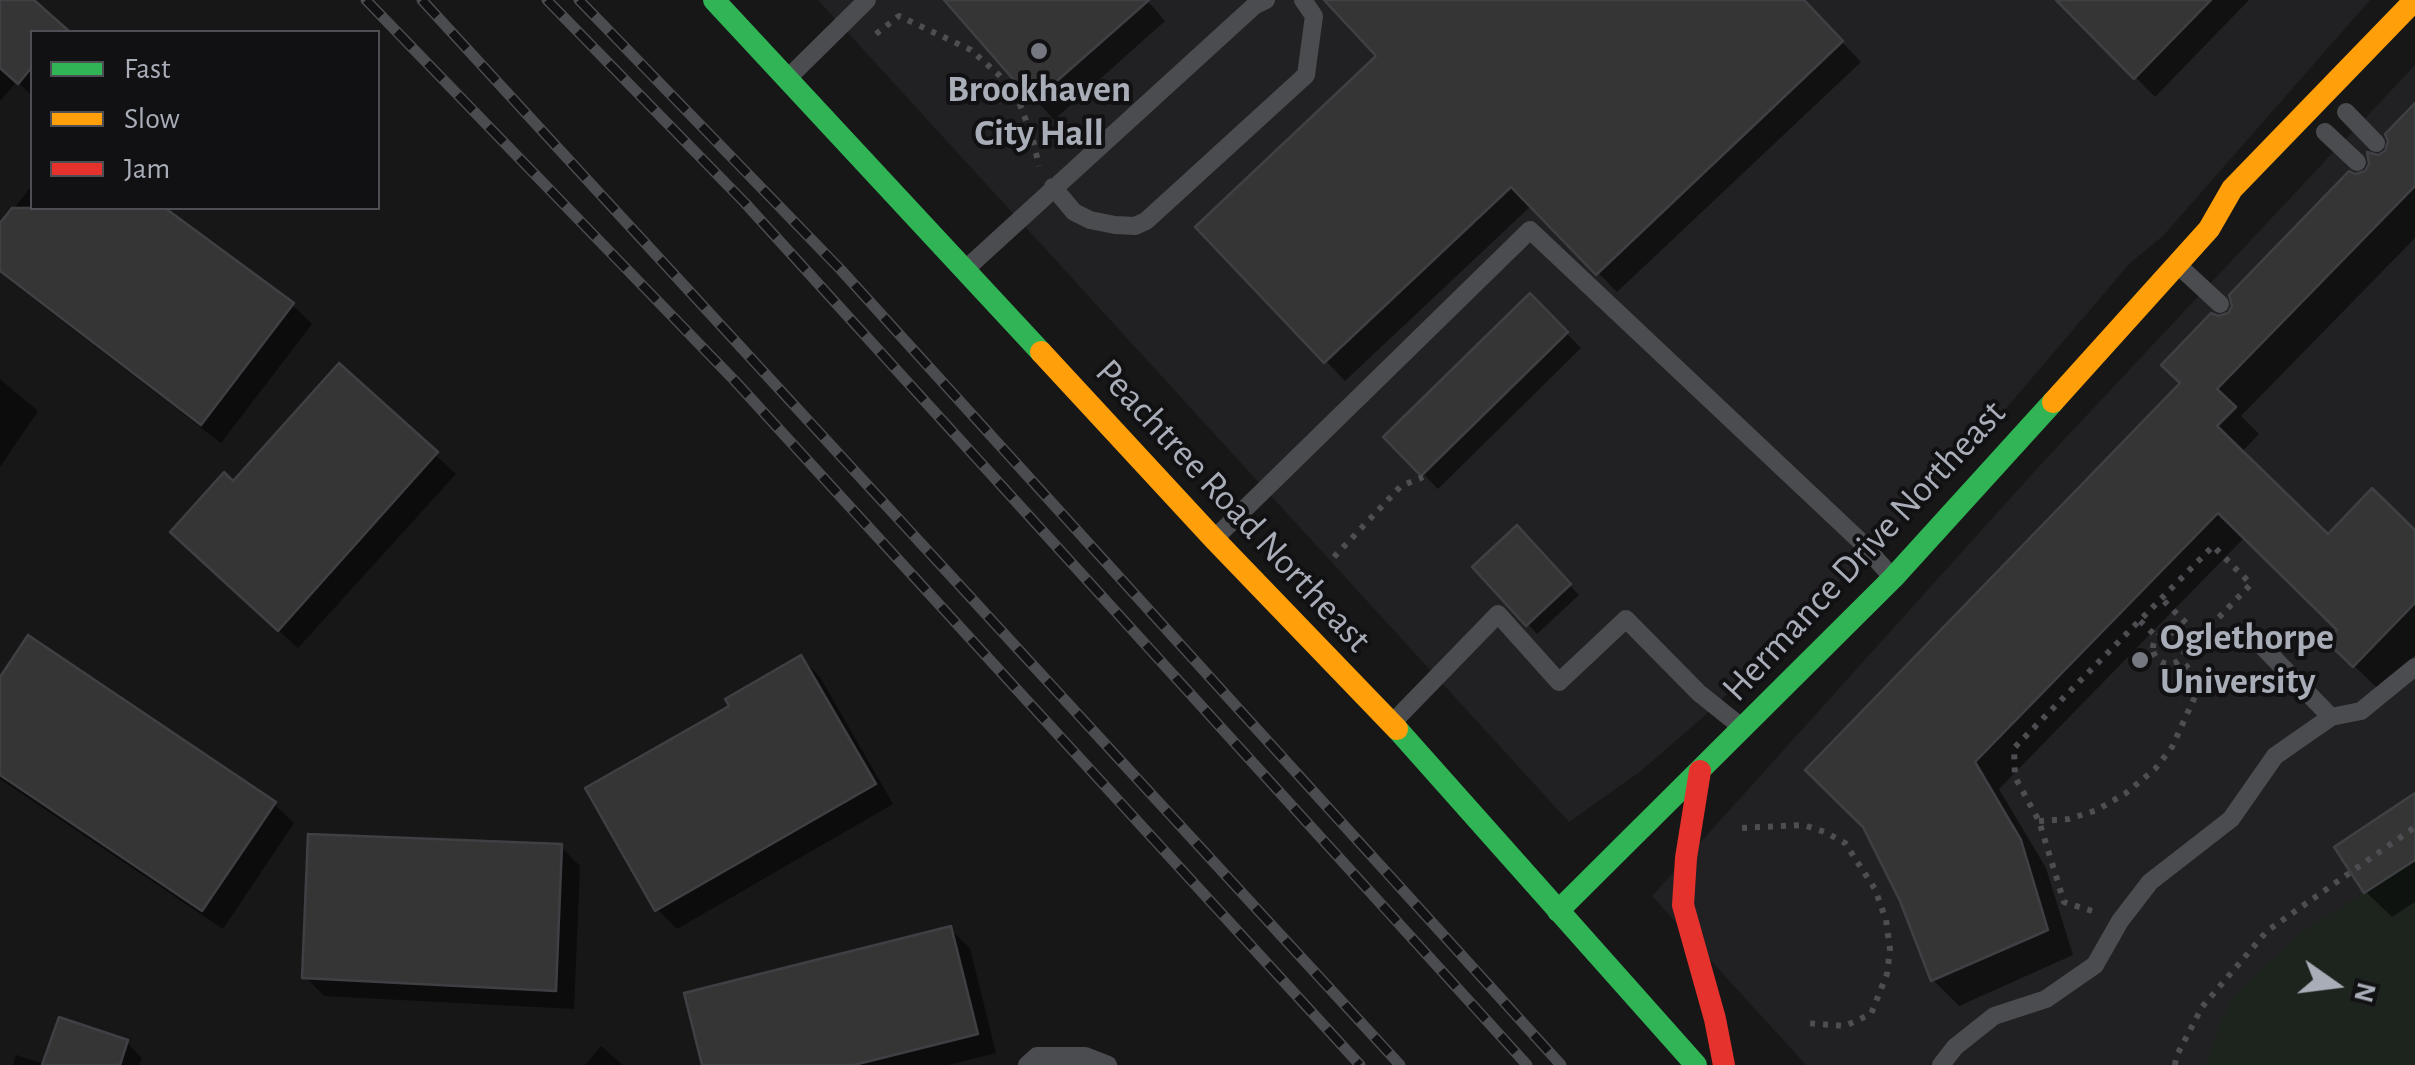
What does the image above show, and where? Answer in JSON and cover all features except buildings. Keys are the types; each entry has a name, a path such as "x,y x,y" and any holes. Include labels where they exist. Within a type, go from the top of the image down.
{"main road":[{"name":"Peachtree Road Northeast","path":"714,0 1214,539 1392,724 1696,1065"},
{"name":"Hermance Drive Northeast","path":"1558,911 1893,578 2209,230 2232,189 2415,0"},
{"path":"2318,139 2352,105"},
{"name":"Hermance Drive Northeast","path":"2209,230 2249,208"},
{"path":"1700,771 1683,905 1716,1019 1724,1065"}],"lane":[{"path":"788,78 867,0"},
{"path":"1053,187 1074,212 1090,220 1115,226 1135,226 1146,221 1306,75 1314,16 1303,0"},
{"path":"964,271 1260,3"},
{"path":"2352,105 2376,142"},
{"path":"2318,139 2357,162"},
{"path":"1214,539 1530,230 1860,541 1893,578"},
{"path":"2177,264 2220,304"},
{"path":"1392,724 1498,614 1559,682 1626,618 1699,693 1744,729"},
{"path":"2262,646 2331,717"},
{"path":"1940,1065 1955,1047 1994,1016 2046,998 2095,965 2120,921 2150,882 2231,819 2275,756 2331,717 2361,712 2415,666"},
{"path":"1027,1065 1037,1056 1084,1056 1108,1065"}],"path":[{"path":"870,38 898,16 970,50 1018,97 1040,172"},
{"path":"1334,557 1402,486 1423,476"},
{"path":"2092,911 2064,902 2039,821 2014,778 2014,748 2213,546 2252,584 2200,638 2162,598"},
{"path":"2140,621 2157,637"},
{"path":"2169,632 2179,635 2186,644 2181,660 2171,665 2157,660 2153,644 2157,637 2169,632"},
{"path":"2039,821 2069,820 2097,810 2155,770 2181,730 2198,690 2200,680 2181,660"},
{"path":"1742,828 1803,825 1845,844 1875,889 1886,920 1890,949 1887,974 1872,1014 1846,1026 1805,1023"},
{"path":"2176,1065 2176,1057 2202,1006 2267,931 2415,827"}],"shaded area":[{"path":"818,0 2370,0 2163,236 2130,263 1969,452 1710,711 1641,771 1569,822"},
{"name":"Oglethorpe University","path":"2415,65 2415,1065 1806,1065 1652,896 2043,462"},
{"path":"2415,860 2415,1065 2206,1065 2230,999 2302,932"}],"railway":[{"path":"366,0 734,380 1360,1065"},
{"path":"422,0 1400,1065"},
{"path":"547,0 745,203 1527,1065"},
{"path":"579,0 841,270 1561,1065"}],"traffic: fast":[{"path":"714,0 1041,352"},
{"path":"1558,911 1893,578 2053,402"},
{"path":"1397,729 1696,1065"}],"traffic: slow":[{"path":"2053,402 2209,229 2232,189 2415,0"},
{"path":"1041,352 1397,729"}],"traffic: jam":[{"path":"1700,771 1683,905 1724,1065"}],"place":[{"name":"Brookhaven City Hall","path":"1039,51"},
{"name":"Oglethorpe University","path":"2140,660"}]}
